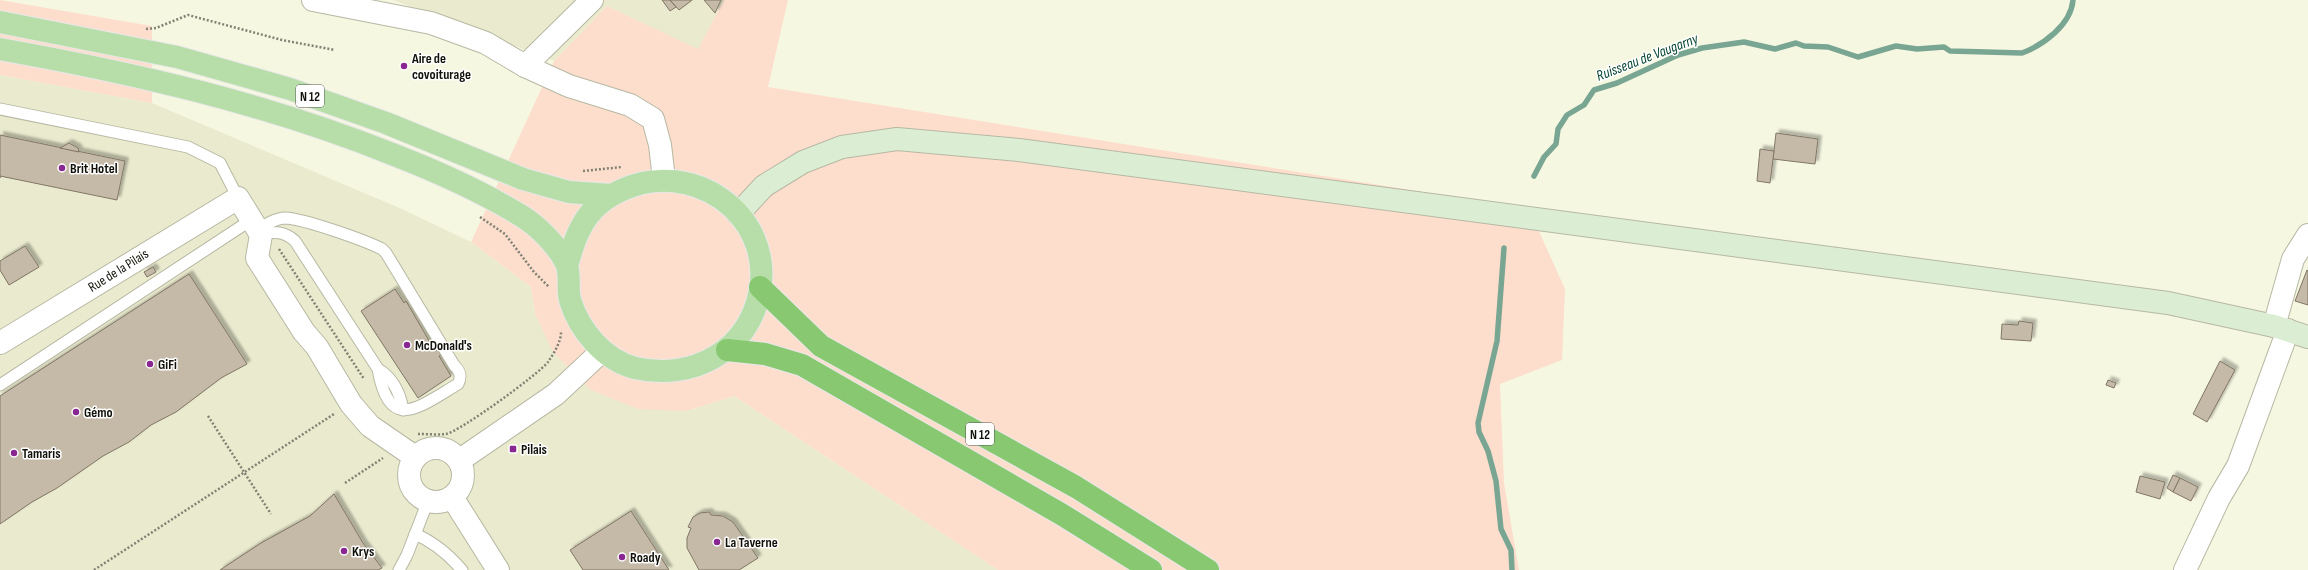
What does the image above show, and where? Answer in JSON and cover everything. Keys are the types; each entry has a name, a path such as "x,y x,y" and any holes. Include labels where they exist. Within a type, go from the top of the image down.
{"highway":[{"name":"N 12","path":"760,288 821,346 1076,487 1208,570"},
{"name":"N 12","path":"727,350 765,354 802,365 1061,514 1151,570"}],"main road":[{"name":"N 12","path":"0,22 185,59 290,89 386,123 523,179 569,192 611,195"},
{"name":"N 12","path":"0,49 177,84 293,116 378,148 453,178 523,216 556,247 567,266"},
{"path":"738,214 764,186 803,162 842,148 898,138 1027,151 2168,303 2290,331"},
{"path":"664,179 698,186 717,195 738,214 754,242 760,261 760,288 754,311 743,332 727,350 698,366 665,373 632,367 602,351 582,327 570,298 567,266 574,238 589,214 611,195 636,183 664,179"}],"street":[{"path":"313,0 429,27 486,43 525,66 569,86 630,105 653,119 660,145 664,179"},
{"path":"525,66 592,0"},
{"path":"238,198 256,228 257,258 304,332 317,347 351,404 370,426 415,457"},
{"name":"Rue de la Pilais","path":"0,343 238,198"},
{"path":"2185,570 2219,498 2238,466 2290,331 2294,259 2308,235"},
{"path":"460,460 556,394 602,351"},
{"path":"438,447 447,449 460,460 463,468 462,484 452,497 436,502 428,501 421,497 411,485 409,470 415,457 422,451 438,447"},
{"path":"452,497 498,570"}],"lane":[{"path":"0,109 188,147 220,163 238,198"},
{"path":"0,385 256,228 284,218 300,220 374,245 386,253 459,371 461,378 458,384 413,410 403,410 392,406 381,388 378,369 295,241 288,234 256,228"},
{"path":"399,570 416,534 428,501"},
{"path":"416,534 451,556 462,570"},
{"path":"482,545 484,570"}],"path":[{"path":"139,30 156,28 188,15 282,40 335,50"},
{"path":"94,570 351,404"},
{"path":"208,416 271,514"}],"shaded area":[{"path":"0,0 152,26 152,103 0,75"},
{"path":"393,0 724,0 698,50 607,6 554,61"},
{"path":"724,0 788,0 768,87 1529,209 1565,289 1562,360 1500,384 1504,483 1519,570 998,570 734,396 687,411 638,409 591,390 553,352 535,314 531,287 471,242 554,61 607,6 698,49"},
{"path":"0,75 152,103 402,209 471,242 531,287 535,314 687,411 734,396 998,570 0,570"}],"building":[{"path":"662,0 670,0 676,7 670,11"},
{"path":"670,0 692,0 679,10"},
{"path":"704,0 721,0 715,13"},
{"path":"1776,133 1818,139 1815,164 1773,159"},
{"name":"Brit Hotel","path":"0,135 125,161 117,200 0,176"},
{"path":"69,143 78,148 79,152 60,148"},
{"path":"1760,149 1774,151 1770,183 1757,181"},
{"path":"25,246 39,267 9,285 0,270 0,261"},
{"path":"153,267 156,272 147,277 144,272"},
{"path":"2307,270 2308,271 2308,305 2295,301"},
{"path":"189,274 247,364 221,378 176,412 151,425 129,442 103,456 57,488 32,502 0,524 0,396"},
{"name":"McDonald's","path":"395,289 404,303 406,301 435,351 438,350 441,355 439,356 451,376 418,398 361,311"},
{"path":"2019,321 2033,323 2031,341 2001,339 2002,324 2018,325"},
{"path":"2220,361 2235,370 2207,422 2193,414"},
{"path":"2108,380 2116,383 2114,388 2106,385"},
{"path":"2173,475 2180,478 2173,492 2167,488"},
{"path":"2140,476 2165,482 2160,499 2136,492"},
{"path":"2180,478 2198,487 2191,501 2173,492"},
{"path":"334,494 363,543 382,568 378,570 220,570 261,543 310,516"},
{"path":"631,511 669,570 583,570 570,550"},
{"name":"La Taverne","path":"709,512 711,515 723,516 733,522 758,558 739,570 699,570 687,548 687,538 691,528 688,527 693,517 700,513"}],"waterway":[{"name":"Ruisseau de Vaugarny","path":"1534,176 1544,157 1556,144 1558,129 1567,115 1584,105 1594,90 1617,83 1678,55 1702,48 1744,42 1775,49 1796,43 1804,46 1828,47 1858,57 1896,46 1917,49 1944,47 1950,51 2022,53 2039,45 2062,26 2071,9 2073,0"},
{"name":"Ruisseau de Vaugarny","path":"1504,248 1497,341 1478,423 1479,432 1488,451 1496,481 1501,529 1511,550 1512,570"}],"place":[{"name":"Aire de covoiturage","path":"404,66"},
{"name":"Brit Hotel","path":"62,168"},
{"name":"McDonald's","path":"407,345"},
{"name":"GiFi","path":"150,364"},
{"name":"Gémo","path":"76,412"},
{"name":"Pilais","path":"513,449"},
{"name":"Tamaris","path":"14,453"},
{"name":"La Taverne","path":"717,542"},
{"name":"Krys","path":"344,551"},
{"name":"Roady","path":"622,557"}]}
